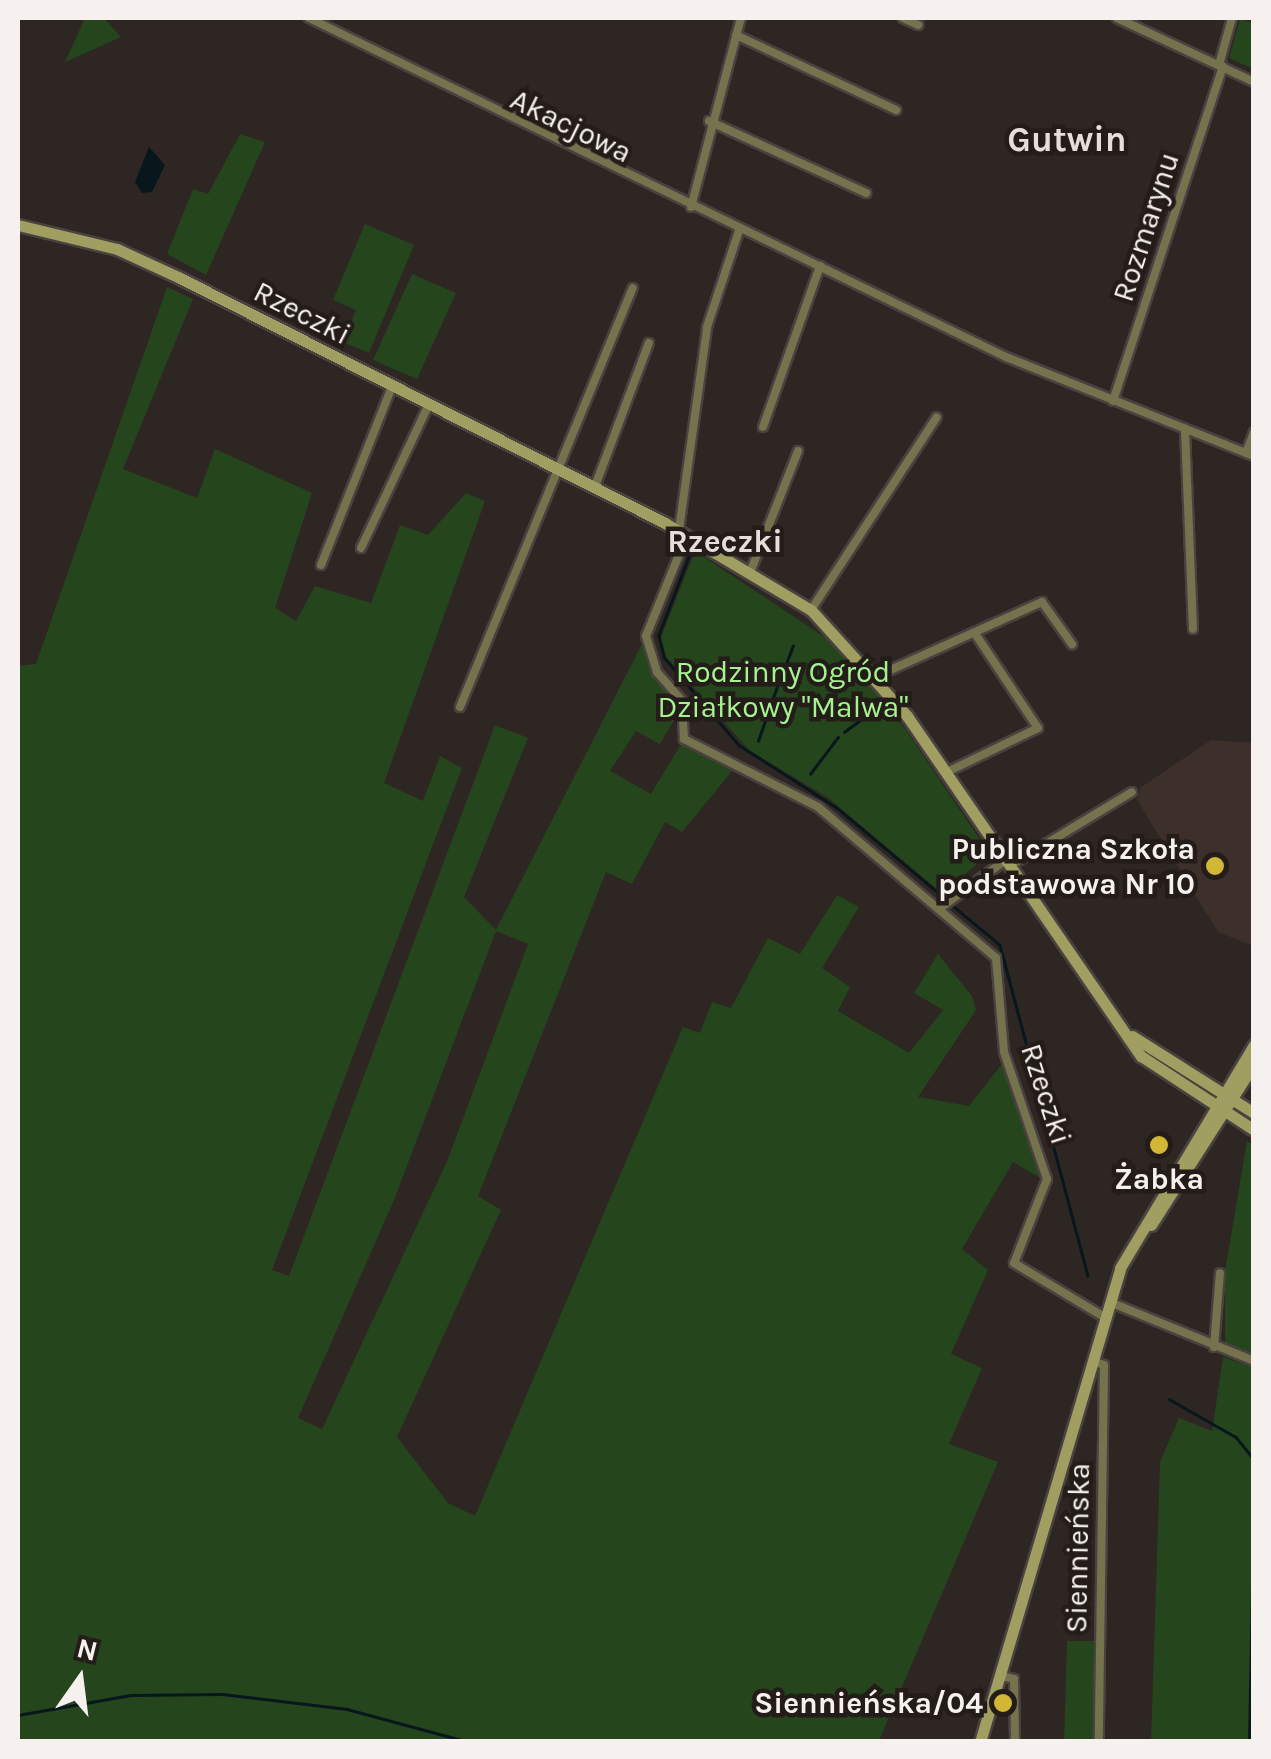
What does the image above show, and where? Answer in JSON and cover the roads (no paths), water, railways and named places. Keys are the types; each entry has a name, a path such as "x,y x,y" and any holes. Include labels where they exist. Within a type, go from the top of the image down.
{"main road":[{"name":"Rzeczki","path":"18,226 140,258 683,532 811,610 877,676 1144,1060 1254,1130"},
{"name":"Rzeczki","path":"1125,1030 1254,1113"},
{"name":"Siennieńska","path":"1226,1096 1254,1044"},
{"name":"Siennieńska","path":"980,1742 1127,1251 1217,1108 1254,1064"}],"street":[{"name":"Akacjowa","path":"309,18 690,207 1113,401 1250,455"},
{"path":"690,207 710,121 742,18"},
{"path":"903,18 918,24"},
{"path":"1117,18 1254,82"},
{"name":"Rozmarynu","path":"1113,401 1221,66 1232,18"},
{"path":"736,36 896,110"},
{"path":"710,121 866,193"},
{"name":"Rzeczki","path":"740,228 707,328 683,532 646,636 657,672 682,701 684,738 818,808 943,906 1003,972 1004,1052 1047,1178 1014,1263 1035,1284 1108,1319"},
{"path":"763,427 820,266"},
{"path":"460,707 555,469 633,288"},
{"path":"594,489 650,343"},
{"path":"321,565 392,387"},
{"path":"361,548 428,406"},
{"path":"811,610 937,417"},
{"path":"1185,430 1193,628"},
{"path":"1250,455 1254,432"},
{"path":"751,570 798,452"},
{"path":"877,676 1042,602 1072,644"},
{"path":"945,773 1038,728 974,632"},
{"path":"943,906 1009,862 1132,792"},
{"path":"1214,1348 1220,1273"},
{"path":"1112,1303 1214,1348 1254,1361"},
{"name":"Siennieńska","path":"1095,1362 1104,1366 1099,1742"},
{"path":"1002,1676 1014,1680 1015,1742"}],"waterway":[{"path":"689,557 659,635 664,657 739,745 836,807 942,896"},
{"path":"784,669 793,646"},
{"path":"758,741 781,675"},
{"path":"844,732 882,704"},
{"path":"810,774 838,737"},
{"path":"952,905 1000,945 1088,1276"},
{"path":"1169,1399 1236,1437 1254,1459"},
{"path":"1249,1742 1254,1478"},
{"path":"18,1715 130,1695 222,1694 347,1709 469,1742"}],"place":[{"name":"Publiczna Szkoła podstawowa Nr 10","path":"1215,866"},
{"name":"Żabka","path":"1159,1145"},
{"name":"Siennieńska/04","path":"1003,1703"}],"district":[{"name":"Gutwin","path":"1067,140"},
{"name":"Rzeczki","path":"725,542"}],"park label":[{"name":"Rodzinny Ogród Działkowy \"Malwa\"","path":"783,689"}]}
